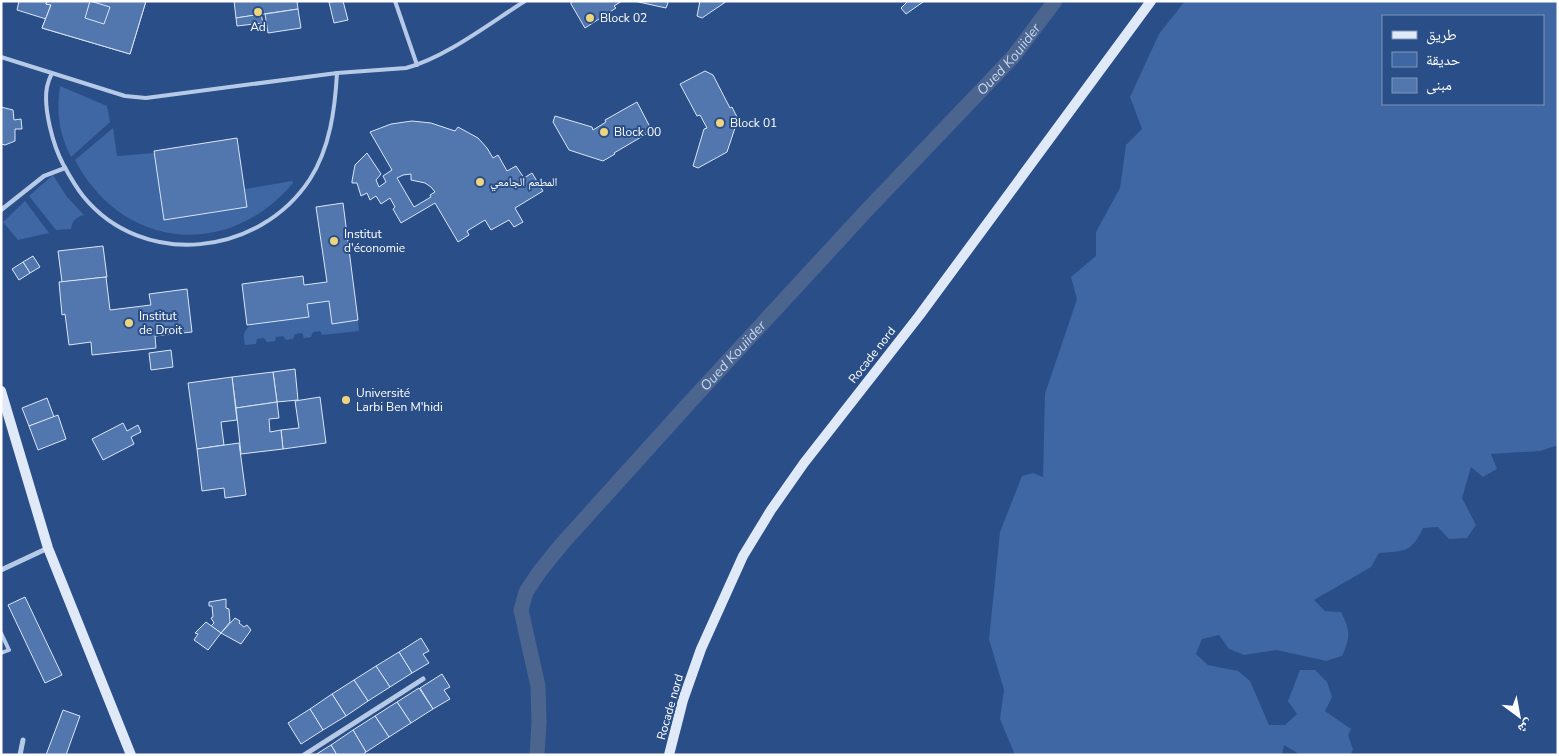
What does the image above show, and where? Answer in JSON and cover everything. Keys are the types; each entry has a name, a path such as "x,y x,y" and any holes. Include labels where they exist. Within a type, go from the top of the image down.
{"main road":[{"name":"Rocade nord","path":"669,755 683,700 701,649 743,556 772,510 804,463 919,316 1151,1"},
{"path":"2,394 48,548 131,755"}],"street":[{"path":"1,210 44,176 65,168"},
{"path":"1,570 48,548"},
{"path":"304,755 423,679"},
{"path":"20,755 23,740"}],"lane":[{"path":"395,1 417,65"},
{"path":"1,57 125,96 146,98 337,73 406,68 417,65 444,52 525,1"},
{"path":"52,73 47,88 49,121 56,152 83,196 95,209 125,229 142,237 168,244 196,245 225,241 240,236 267,222 284,210 298,195 311,178 321,160 328,140 337,73"},
{"path":"1,634 9,650 1,653"}],"green space":[{"path":"1185,1 1558,1 1558,445 1540,451 1491,454 1497,469 1483,477 1471,467 1462,498 1476,525 1467,538 1449,539 1438,527 1423,528 1411,546 1401,551 1379,553 1371,567 1314,600 1325,611 1341,612 1348,629 1347,644 1342,656 1326,661 1277,650 1244,655 1229,649 1219,635 1202,639 1196,654 1208,665 1238,671 1250,681 1269,725 1285,725 1297,714 1288,701 1300,670 1315,670 1327,682 1332,697 1325,711 1351,729 1348,735 1353,749 1350,755 1301,755 1284,745 1282,755 1015,755 1000,719 1004,690 989,639 1000,532 1022,476 1033,473 1043,477 1045,394 1077,299 1071,277 1096,256 1096,232 1120,188 1126,145 1142,129 1130,97 1159,34"},
{"path":"60,86 107,106 110,122 71,157 61,131 58,105"},
{"path":"113,128 117,156 154,153 165,220 247,207 245,189 292,181 293,183 267,208 238,225 208,233 177,234 147,227 120,212 95,190 75,160"},
{"path":"53,175 67,197 84,215 75,220 71,229 56,230 29,196"},
{"path":"25,201 49,233 18,240 3,222"},
{"path":"329,301 332,324 358,320 359,331 322,335 320,331 313,332 311,337 304,338 302,333 295,334 293,339 286,340 283,336 276,337 275,341 267,342 264,338 257,339 256,344 245,345 244,334 250,325 308,317 307,304"}],"building":[{"path":"19,1 47,1 46,4 51,5 46,19 17,10"},
{"path":"47,1 90,1 85,18 104,24 110,7 92,1 146,1 130,54 42,28 51,5 46,4"},
{"path":"47,1 146,1 130,54 42,28 51,5 46,4"},
{"path":"90,1 110,7 104,24 85,18"},
{"name":"Ad","path":"234,1 297,1 298,9 236,18"},
{"path":"343,1 348,20 334,23 329,2"},
{"name":"Block 02","path":"571,1 622,1 614,6 616,8 585,28"},
{"name":"Block 02","path":"634,1 667,1 668,3 666,8"},
{"path":"700,1 727,1 702,18 697,16"},
{"path":"908,1 923,2 906,14 901,8"},
{"path":"298,9 301,28 268,33 265,14"},
{"path":"261,14 263,23 237,26 236,18"},
{"name":"Block 01","path":"705,71 713,75 730,108 732,107 738,119 727,152 698,168 693,166 704,129 707,128 700,115 697,116 680,84"},
{"name":"Block 00","path":"637,102 650,127 648,133 603,161 569,150 553,122 555,116 592,127 593,130 606,122 605,120"},
{"path":"1,107 13,110 14,120 21,119 22,129 15,129 15,141 5,145 1,144"},
{"name":"المطعم الجامعي","path":"412,121 431,123 455,131 458,127 478,138 493,158 498,155 507,171 516,166 524,178 532,173 543,191 515,208 523,222 514,227 509,220 491,230 485,220 467,231 469,235 458,242 435,203 401,223 393,209 395,207 390,198 381,204 376,196 370,200 367,193 361,196 357,183 352,183 355,165 367,153 381,174 376,180 379,187 386,182 383,176 392,170 370,132 391,124","holes":["411,174 411,180 425,183 435,192 430,195 431,197 414,207 397,178"]},
{"path":"237,138 247,207 164,220 154,151"},
{"name":"Institut d'économie","path":"343,203 358,320 332,324 329,301 307,304 309,317 247,325 242,284 303,276 304,285 327,282 316,207"},
{"path":"103,246 107,277 62,282 58,251"},
{"path":"33,256 40,267 30,273 23,262"},
{"path":"23,262 30,273 19,280 12,269"},
{"name":"Institut de Droit","path":"106,277 110,310 151,305 149,294 187,289 192,332 155,336 156,348 92,355 91,342 69,345 65,314 62,315 59,282"},
{"path":"171,350 173,367 151,370 149,353"},
{"path":"295,369 298,400 277,402 273,372"},
{"path":"273,372 277,402 236,408 232,377"},
{"path":"232,377 237,420 221,422 224,445 197,449 188,383"},
{"path":"320,397 326,443 283,449 281,430 299,428 295,401"},
{"path":"47,398 54,417 29,426 22,408"},
{"path":"277,402 279,418 269,419 270,432 281,430 283,449 241,454 236,408"},
{"path":"58,415 66,439 38,450 29,426"},
{"path":"123,423 127,431 138,425 141,432 131,437 134,444 103,460 92,439"},
{"path":"239,443 246,495 225,498 224,488 202,491 197,449"},
{"path":"25,597 62,675 45,683 8,605"},
{"path":"226,599 226,608 229,609 230,622 221,633 211,626 214,623 211,618 213,617 212,606 209,606 209,602"},
{"path":"235,618 244,627 247,625 251,630 241,644 221,633"},
{"path":"206,622 221,633 208,650 194,640 198,634 195,633"},
{"path":"421,638 429,651 423,654 429,663 412,673 399,652"},
{"path":"399,652 412,673 390,687 376,666"},
{"path":"376,666 390,687 368,701 354,680"},
{"path":"442,674 450,687 444,690 450,699 433,709 420,688"},
{"path":"354,680 368,701 346,716 332,694"},
{"path":"419,688 433,709 411,723 397,702"},
{"path":"332,694 346,716 323,730 310,709"},
{"path":"397,702 411,723 389,737 375,716"},
{"path":"310,709 323,730 301,744 288,723"},
{"path":"63,710 80,716 66,755 46,755"},
{"path":"375,716 389,737 366,752 353,730"},
{"path":"353,730 366,752 362,755 337,755 331,745"},
{"path":"331,745 337,755 315,755"}],"waterway":[{"name":"Oued Kouiider","path":"537,755 539,722 538,686 521,610 526,592 540,571 561,545 690,402 867,210 1013,57 1055,1"}],"place":[{"name":"Ad","path":"258,12"},
{"name":"Block 02","path":"590,18"},
{"name":"Block 01","path":"720,123"},
{"name":"Block 00","path":"604,132"},
{"name":"المطعم الجامعي","path":"480,182"},
{"name":"Institut d'économie","path":"334,241"},
{"name":"Institut de Droit","path":"129,323"},
{"name":"Université Larbi Ben M'hidi","path":"346,400"}]}
